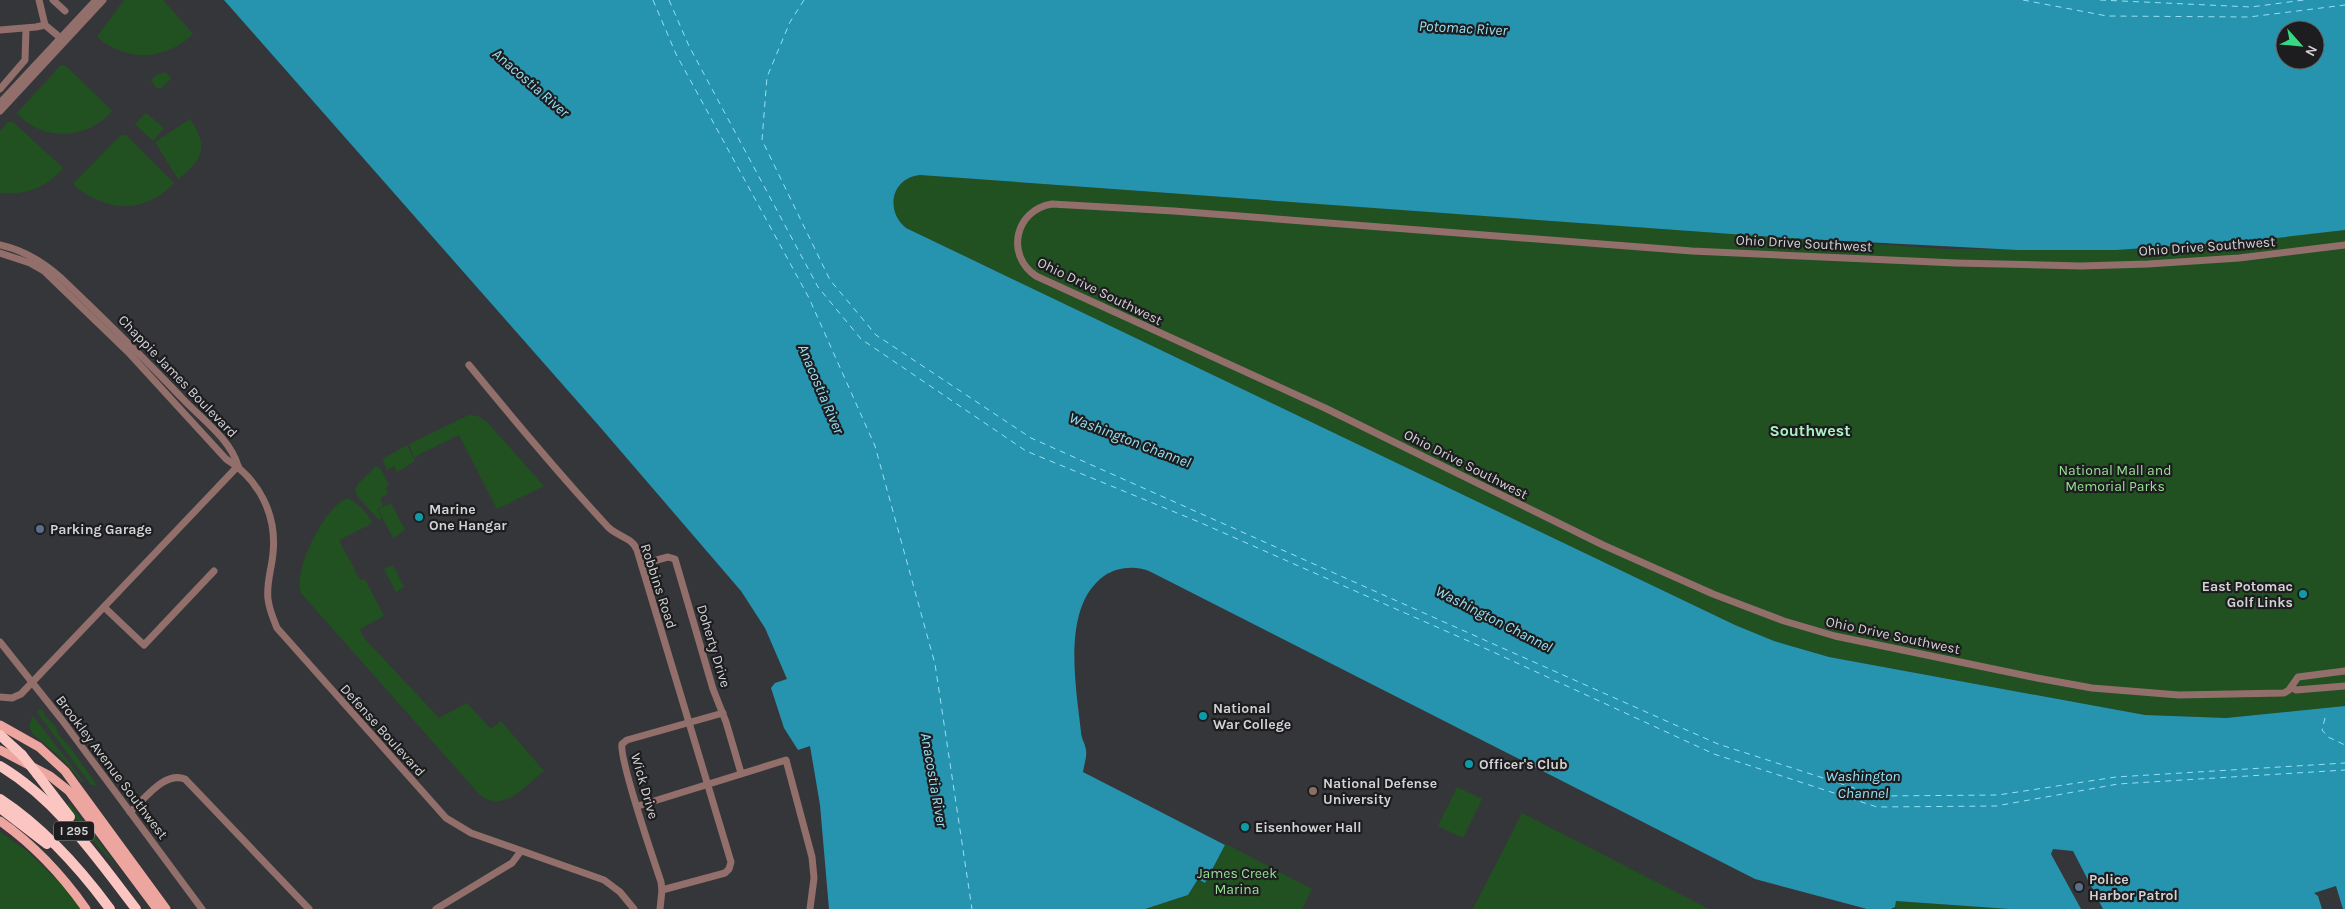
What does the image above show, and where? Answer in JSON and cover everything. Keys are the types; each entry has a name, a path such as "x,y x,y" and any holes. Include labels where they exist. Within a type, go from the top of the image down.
{"highway":[{"path":"0,736 22,756 37,774 141,909"},
{"name":"I 295","path":"0,766 32,788 58,812 136,909"},
{"name":"I 295","path":"0,798 33,823 58,847 109,909"},
{"path":"0,808 60,857 109,909"}],"main road":[{"path":"0,725 33,743 65,771 166,909"},
{"path":"0,750 50,776 69,791 157,909"},
{"path":"0,821 20,836 52,867 86,909"}],"street":[{"path":"39,0 45,25 63,39"},
{"path":"53,0 65,11"},
{"path":"0,111 96,0"},
{"path":"0,103 103,0"},
{"path":"0,30 45,25"},
{"path":"0,89 25,60 26,28"},
{"name":"Ohio Drive Southwest","path":"2345,245 2238,258 2156,263 2081,266 1956,263 1683,250 1058,204 1046,205 1032,212 1022,223 1017,237 1021,260 1036,276 1325,408 1603,545 1764,614 1835,636 2086,687 2152,694 2206,696 2280,694 2287,692 2298,677 2345,671"},
{"name":"Chappie James Boulevard","path":"0,245 30,256 47,265 60,277 150,363 234,452 238,466"},
{"name":"Chappie James Boulevard","path":"0,253 30,263 44,271 128,352 226,459 238,466"},
{"name":"Robbins Road","path":"469,365 524,432 610,529 632,542 642,564 706,783 731,860 730,868 723,874 662,890"},
{"path":"0,698 12,698 21,694 238,466"},
{"name":"Defense Boulevard","path":"238,466 260,491 270,514 274,547 268,585 268,599 275,622 282,635 447,820 464,830 609,883 622,893 634,909"},
{"name":"Doherty Drive","path":"642,564 666,557 674,557 713,689 723,713 741,773"},
{"path":"104,607 144,644 214,571"},
{"name":"Brookley Avenue Southwest","path":"0,642 202,909"},
{"name":"Ohio Drive Southwest","path":"2291,687 2296,690 2345,686"},
{"name":"Wick Drive","path":"660,909 662,890 622,752 622,744 627,740 723,713"},
{"path":"638,806 699,788 706,783 786,760 812,857 814,881 810,909"},
{"path":"130,812 166,780 174,777 185,779 309,909"},
{"path":"436,909 512,864 521,851"}],"green space":[{"path":"124,0 163,0 193,34 182,43 158,53 146,55 121,51 97,37"},
{"path":"61,65 66,66 112,111 91,128 65,134 52,133 39,129 17,113"},
{"path":"166,72 171,79 161,88 156,88 151,80 156,75"},
{"path":"146,113 164,128 153,141 135,124"},
{"path":"190,119 200,137 200,152 198,159 178,179 155,142"},
{"path":"8,122 13,122 63,168 50,181 27,191 0,193 0,131"},
{"path":"121,135 126,135 174,183 150,201 124,206 111,204 98,200 73,184"},
{"name":"National Mall and Memorial Parks","path":"920,175 1943,249 2136,249 2215,244 2345,230 2345,706 2226,718 2145,715 1829,657 1774,641 1735,625 906,228 899,221 895,213 894,196 903,182 910,177"},
{"path":"469,415 478,416 487,422 544,486 497,509 459,435 418,455 415,459 409,444"},
{"path":"407,445 415,461 397,472 394,466 387,470 383,461 384,458"},
{"path":"376,466 381,469 389,486 385,488 388,494 380,498 383,505 377,509 382,519 379,520 357,496 355,490 358,484"},
{"path":"348,498 360,506 372,521 369,525 339,540 360,580 365,579 384,616 360,629 364,638 439,718 467,703 491,729 501,721 544,771 513,796 505,800 496,801 488,800 479,794 301,593 299,583 301,570 312,540 330,513 339,503"},
{"path":"391,503 405,530 393,538 378,509"},
{"path":"393,565 404,587 396,592 384,569"},
{"path":"39,709 43,711 45,716 56,727 58,734 70,747 96,785 91,785 37,712"},
{"path":"33,716 84,782 81,781 64,760 32,733 29,725"},
{"path":"1457,787 1482,799 1463,838 1438,826"},
{"path":"69,803 120,870 95,843 67,806"},
{"path":"1522,813 1709,909 1473,909"},
{"path":"0,832 27,851 86,909 0,909"},
{"name":"James Creek Marina","path":"1226,844 1312,889 1302,909 1145,909 1188,895 1198,879 1205,883"},
{"path":"1896,901 2009,909 1895,909"}],"water":[{"path":"224,0 2345,0 2345,230 2259,240 2116,250 2018,250 1787,238 920,175 910,177 903,182 894,196 894,205 899,221 906,228 1735,625 1774,641 1829,657 2145,715 2226,718 2345,706 2345,909 2343,909 2336,886 2314,893 2318,896 2322,909 2009,909 1896,901 1895,907 1891,909 1867,909 1755,879 1151,572 1139,568 1127,568 1109,573 1090,590 1082,607 1077,627 1074,648 1076,693 1081,734 1086,753 1083,772 1225,845 1205,883 1198,879 1188,895 1145,909 829,909 820,805 810,746 798,750 784,728 771,688 775,683 787,679 765,628 741,591 600,427"}],"pier":[{"path":"2053,849 2073,851 2103,909 2081,909 2051,854"}],"ferry route":[{"path":"653,0 676,54 809,298 875,446 935,664 972,909"},
{"path":"669,0 689,46 818,287 861,339 1026,451 1199,522 1491,651 1714,754 1877,807 1996,806 2118,784 2345,770"},
{"path":"804,0 790,22 767,77 762,140 830,280 876,335 1031,438 1718,744 1879,796 1998,795 2116,777 2345,763"},
{"path":"2023,0 2107,16 2249,17 2345,5"},
{"path":"2100,0 2251,7 2304,0"},
{"path":"2325,718 2322,730 2328,737 2345,745"}],"place":[{"name":"Marine One Hangar","path":"419,517"},
{"name":"Parking Garage","path":"40,529"},
{"name":"East Potomac Golf Links","path":"2303,594"},
{"name":"National War College","path":"1203,716"},
{"name":"Officer's Club","path":"1469,764"},
{"name":"National Defense University","path":"1313,791"},
{"name":"Eisenhower Hall","path":"1245,827"},
{"name":"Police Harbor Patrol","path":"2079,887"}],"district":[{"name":"Southwest","path":"1810,430"}],"water label":[{"name":"Potomac River","path":"1463,28"},
{"name":"Anacostia River","path":"531,83"},
{"name":"Anacostia River","path":"821,389"},
{"name":"Washington Channel","path":"1130,440"},
{"name":"Washington Channel","path":"1494,619"},
{"name":"Anacostia River","path":"934,780"},
{"name":"Washington Channel","path":"1863,784"}]}
